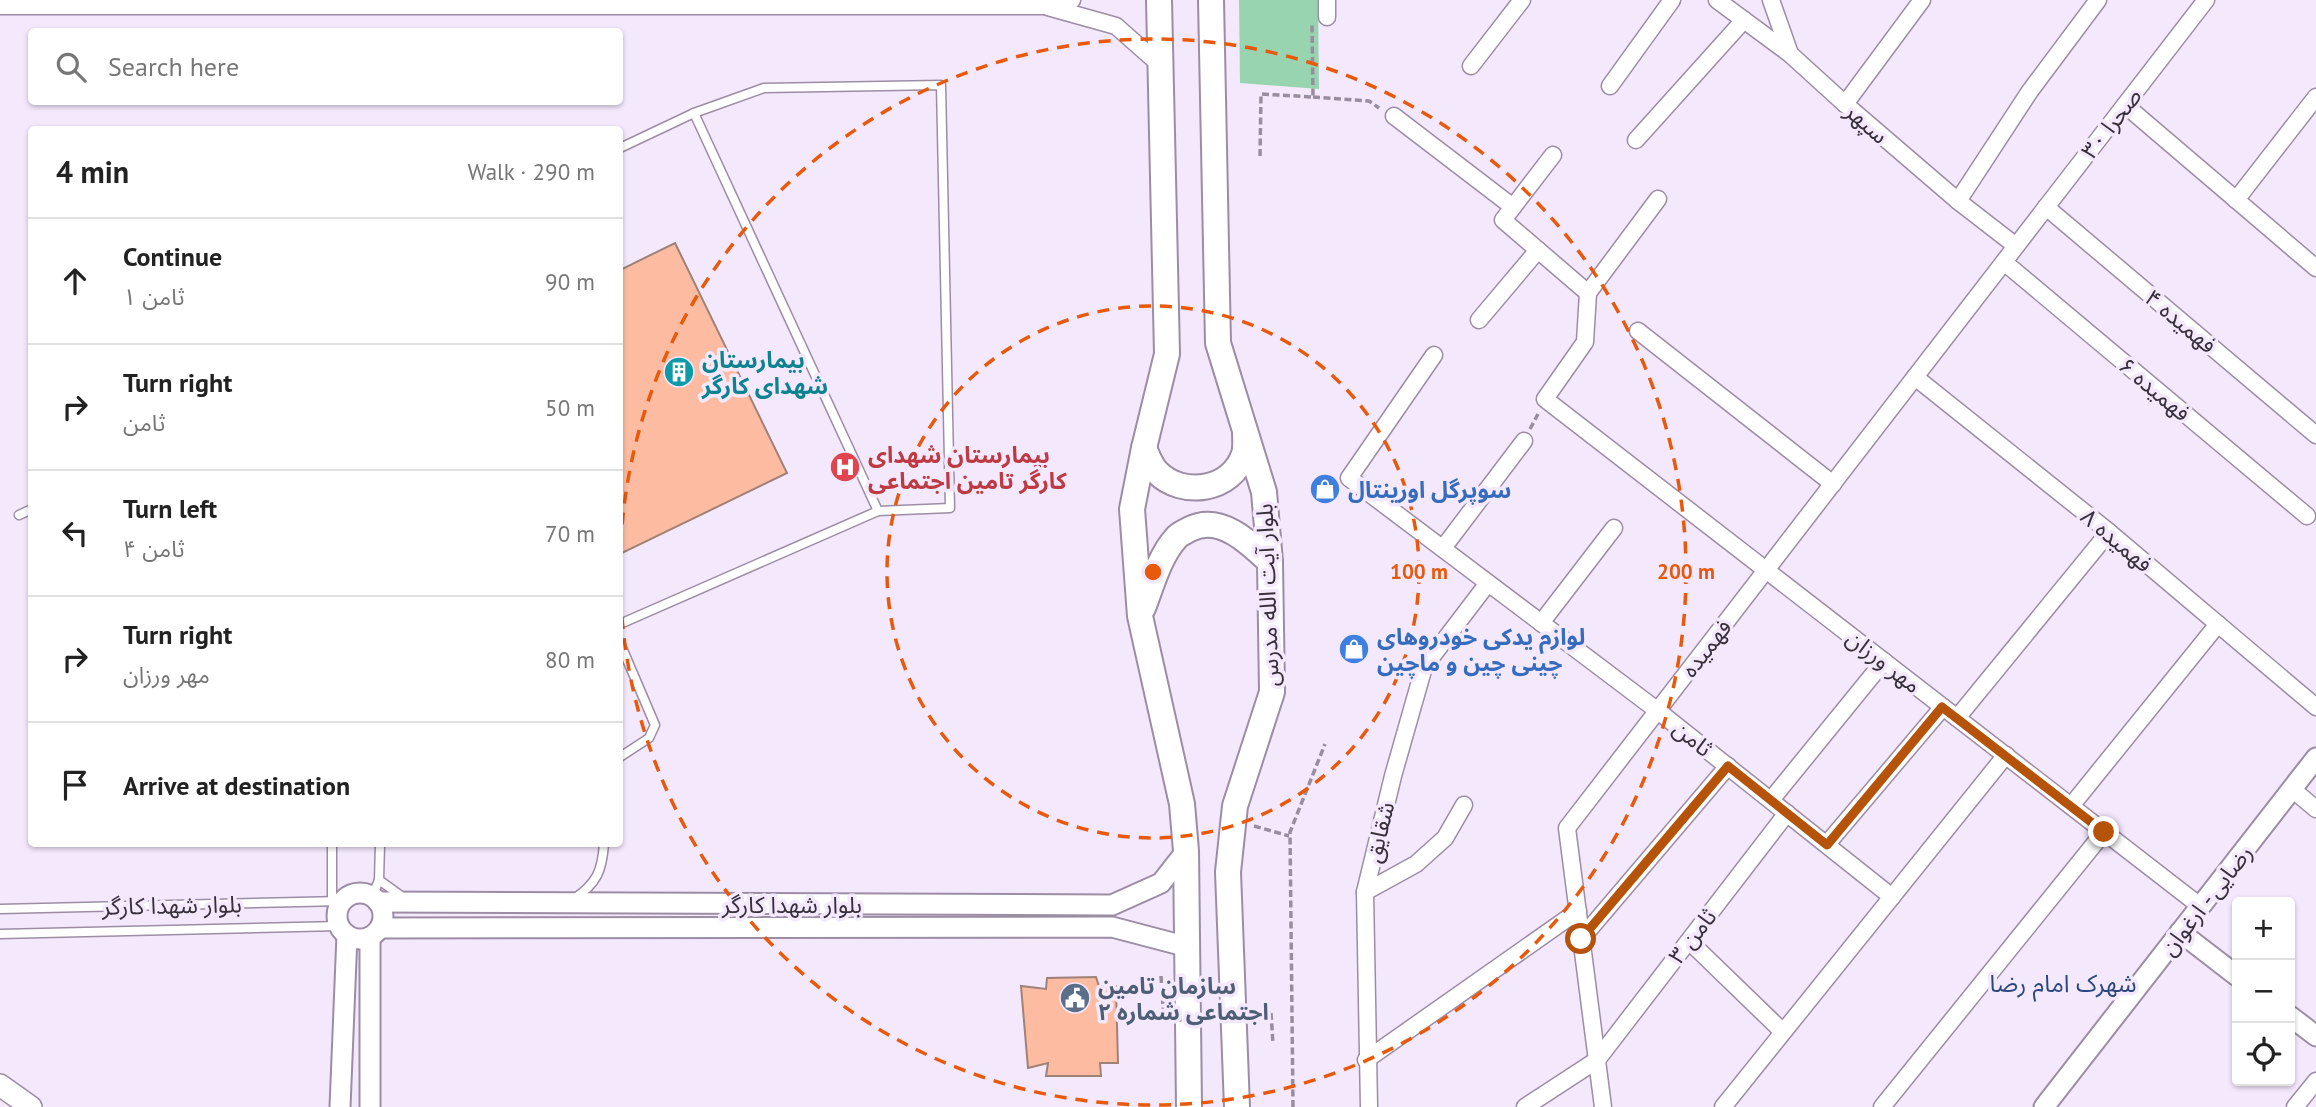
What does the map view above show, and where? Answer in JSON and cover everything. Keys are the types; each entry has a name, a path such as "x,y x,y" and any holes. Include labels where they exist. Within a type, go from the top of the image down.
{"main road":[{"path":"1158,0 1167,354 1132,509 1140,616 1182,804 1186,851 1189,1107"},
{"name":"بلوار آیت الله مدرس","path":"1211,0 1218,343 1264,492 1270,562 1272,691 1234,806 1228,872 1237,1107"},
{"path":"1144,447 1156,472 1177,487 1204,489 1228,477 1244,455 1246,428"},
{"path":"1140,616 1161,561 1177,536 1201,524 1225,528 1245,538 1270,562"},
{"path":"0,1085 31,1107"}],"street":[{"path":"0,7 109,3 926,3 1045,6 1072,0"},
{"path":"1319,15 1326,0"},
{"path":"1471,65 1522,0"},
{"path":"1609,86 1672,0"},
{"name":"سپهر","path":"1717,0 1790,54 1958,201 2016,246"},
{"path":"1771,0 1790,54"},
{"path":"1845,104 1922,0"},
{"path":"1958,201 2030,91 2098,0"},
{"name":"صحرا ۳۰","path":"2016,246 2198,3"},
{"path":"1045,6 1116,26 1159,64"},
{"path":"1636,140 1744,20"},
{"path":"2236,200 2316,97"},
{"path":"2124,105 2316,268"},
{"path":"1394,116 1513,207"},
{"path":"1553,155 1503,220 1588,293"},
{"path":"1545,400 1586,342 1588,293 1658,200"},
{"name":"فهمیده ۴","path":"2046,207 2316,435"},
{"name":"فهمیده","path":"1603,1107 1567,828 2016,246"},
{"path":"1479,320 1538,250"},
{"name":"فهمیده ۶","path":"2004,262 2307,516"},
{"path":"1638,331 1833,484"},
{"name":"ثامن","path":"1434,355 1349,478 1658,711 1892,897"},
{"name":"فهمیده ۸","path":"1915,377 2109,532 2316,707"},
{"name":"مهر ورزان","path":"1545,400 2200,906"},
{"path":"1443,548 1524,441"},
{"path":"1541,623 1614,528"},
{"path":"1957,718 2109,532"},
{"name":"شقایق","path":"1369,1107 1366,1060 1365,892 1393,776 1424,667 1488,583"},
{"path":"2071,806 2218,624"},
{"path":"1771,800 1884,661"},
{"path":"1827,845 1942,707"},
{"path":"1726,1106 2006,755"},
{"name":"رضایی - ارغوان","path":"2044,1107 2316,758"},
{"path":"1581,939 1728,766"},
{"path":"2292,789 2316,809"},
{"path":"1365,892 1416,864 1445,838 1464,805"},
{"name":"ثامن ۳","path":"1525,1107 1597,1060 1787,813"},
{"path":"1882,1107 2104,832"},
{"name":"بلوار شهدا کارگر","path":"377,893 410,902 1112,905 1161,884 1186,851"},
{"path":"340,1107 343,931 337,913 337,901 357,894 377,893 383,919 375,933 370,1107"},
{"path":"1366,1060 1578,911"},
{"name":"بلوار شهدا کارگر","path":"375,933 1112,927 1188,947"},
{"path":"343,931 358,939 375,933"},
{"path":"2180,932 2232,972"},
{"path":"1689,941 1783,1032"},
{"path":"2295,1020 2316,1036"},
{"path":"2295,1107 2316,1081"}],"lane":[{"path":"623,147 694,113 764,89 941,85 950,508 878,511 623,623"},
{"path":"694,113 878,511"},
{"path":"19,515 28,511"},
{"path":"623,650 655,725 649,738 623,755"},
{"path":"332,847 337,901"},
{"path":"377,893 380,847"},
{"path":"569,903 592,887 603,864 604,847"},
{"name":"بلوار شهدا کارگر","path":"0,909 337,901"},
{"name":"بلوار شهدا کارگر","path":"0,934 343,931"}],"path":[{"path":"1313,97 1319,15"},
{"path":"1259,156 1261,94 1369,102 1394,116"},
{"path":"1524,441 1545,400"},
{"path":"1293,1107 1289,836 1325,744"},
{"path":"1254,826 1289,836"},
{"path":"1161,976 1164,1021 1271,1013 1273,1044"}],"green space":[{"path":"1239,0 1318,0 1319,89 1240,83"}],"building":[{"name":"بیمارستان شهدای کارگر","path":"675,243 787,473 623,553 623,269"},
{"path":"1096,977 1099,986 1116,986 1118,1063 1100,1063 1101,1076 1046,1076 1048,1063 1028,1068 1021,986 1046,989 1047,978"}],"place":[{"name":"بیمارستان شهدای کارگر","path":"679,372"},
{"name":"بیمارستان شهدای کارگر تامین اجتماعی","path":"845,467"},
{"name":"سوپرگل اورینتال","path":"1325,489"},
{"name":"لوازم یدکی خودروهای چینی چین و ماچین","path":"1354,649"},
{"name":"سازمان تامین اجتماعی شماره ۲","path":"1075,998"}],"district":[{"name":"شهرک امام رضا","path":"2063,983"}],"route":[{"path":"1581,939 1728,766 1827,845 1942,707 2104,832"}]}
